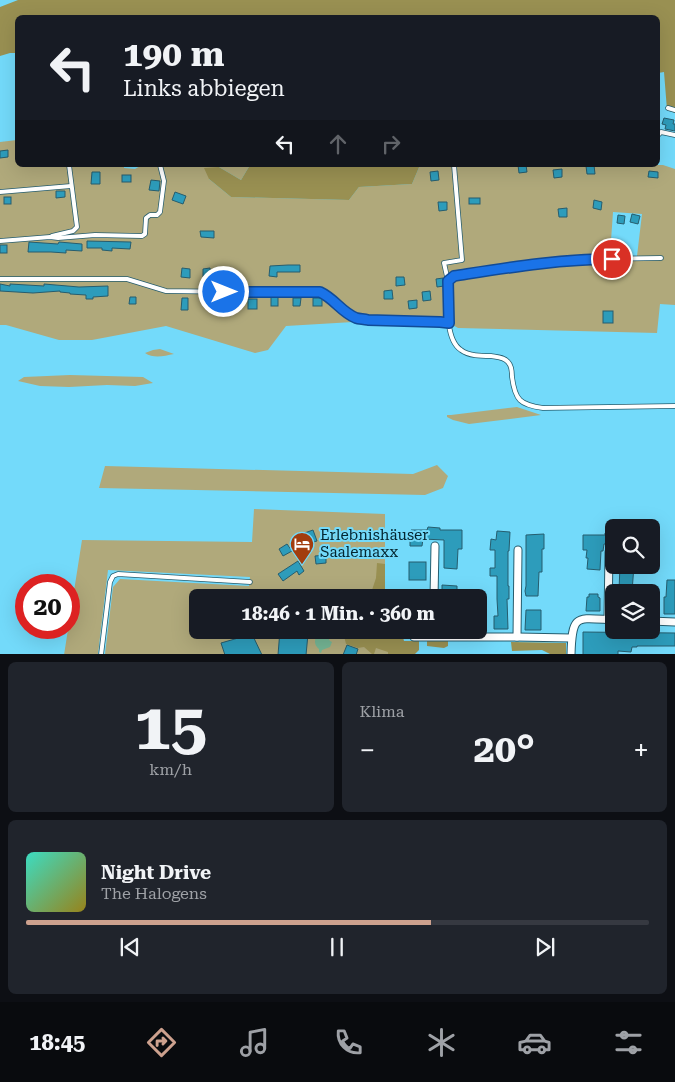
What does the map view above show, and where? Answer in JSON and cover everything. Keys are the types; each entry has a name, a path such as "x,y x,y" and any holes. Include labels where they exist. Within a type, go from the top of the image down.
{"street":[{"path":"433,589 431,556 435,546"},
{"path":"516,554 517,637"},
{"path":"571,654 573,627 578,621 584,618 605,620"},
{"path":"660,621 675,622"},
{"path":"487,636 571,638"}],"lane":[{"path":"668,108 675,110"},
{"path":"660,133 675,135"},
{"path":"0,241 50,237 73,231 76,227 69,167"},
{"path":"50,237 95,235 142,236 145,234 146,218 150,215 157,215 160,212 164,181 160,167"},
{"path":"454,167 462,260 444,263 448,281 451,336 460,350 472,355 500,357 508,361 514,389 520,401 529,406 543,408 675,406"},
{"path":"0,192 71,186"},
{"path":"448,281 454,276 546,263 596,259 661,258"},
{"path":"0,279 127,279 166,291 320,292 329,296 343,310 356,318 449,323"},
{"path":"101,654 110,582 113,576 118,574 250,582"}],"shaded area":[{"path":"18,0 675,0 675,113 667,110 664,72 660,73 660,15 15,15 15,53 0,56 0,7"},
{"path":"15,140 15,167 124,167 135,169 138,167 219,167 209,179 231,197 349,200 359,187 412,184 419,167 660,167 660,165 663,165 675,169 675,305 660,304 657,333 458,328 444,320 353,322 286,326 268,350 255,353 166,326 92,340 59,340 0,325 0,142","holes":["613,212 642,214 637,256 610,255"]},
{"path":"219,167 249,167 241,180"},
{"path":"219,167 241,180 249,167 419,167 412,184 359,187 349,200 231,197 209,179 204,168"},
{"path":"160,349 174,354 155,356 145,353 153,350"},
{"path":"70,375 143,377 153,383 135,386 69,387 40,386 18,381 24,377"},
{"path":"517,407 541,415 469,424 447,417 447,415"},
{"path":"437,465 448,476 443,488 425,495 99,488 105,466 413,474"},
{"path":"254,509 385,514 385,589 189,589 189,639 401,639 402,654 105,654 113,587 120,579 249,586 250,577 108,570 98,654 64,654 67,639 80,639 80,574 77,574 82,540 252,542"},
{"path":"377,563 385,564 385,589 372,589 376,578"},
{"path":"316,639 329,639 332,642 330,647 322,650 321,653"},
{"path":"345,639 403,639 404,641 419,641 419,650 415,654 388,654 388,652 376,648 374,654 372,654 364,647 358,648 346,644"},
{"path":"427,641 448,641 448,646 444,648 427,646"},
{"path":"511,642 566,643 566,654 550,654 542,650 512,651"}],"building":[{"path":"664,118 674,120 675,131 665,129 666,125 662,124"},
{"path":"8,150 8,157 0,158 0,151"},
{"path":"518,167 526,167 527,172 519,173"},
{"path":"586,167 594,167 595,174 587,174"},
{"path":"562,169 562,177 554,178 553,170"},
{"path":"438,171 439,180 431,181 430,172"},
{"path":"649,171 658,172 658,178 648,177"},
{"path":"92,172 100,172 100,184 91,184"},
{"path":"122,175 131,175 131,182 122,182"},
{"path":"151,180 160,181 159,191 149,190"},
{"path":"56,191 65,191 65,197 56,198"},
{"path":"175,192 186,196 183,204 172,200"},
{"path":"4,197 11,197 11,204 4,204"},
{"path":"469,198 480,198 480,204 469,204"},
{"path":"594,200 602,202 601,210 593,208"},
{"path":"438,202 447,202 447,210 439,211"},
{"path":"567,208 567,217 559,217 558,209"},
{"path":"632,214 640,216 638,224 630,222"},
{"path":"618,215 625,216 624,224 617,223"},
{"path":"200,231 214,231 214,238 201,237"},
{"path":"87,241 131,242 130,249 112,248 112,251 102,250 102,248 87,248"},
{"path":"29,242 82,244 82,251 66,250 66,253 28,252"},
{"path":"0,245 7,245 7,253 0,253"},
{"path":"300,265 300,272 277,272 277,277 269,276 270,266"},
{"path":"182,268 190,269 190,278 181,277"},
{"path":"210,268 211,277 203,277 203,269"},
{"path":"396,277 404,277 405,285 396,286"},
{"path":"443,278 444,286 437,287 436,279"},
{"path":"0,284 10,286 10,284 79,287 108,286 108,296 86,299 86,295 60,291 33,293 0,291"},
{"path":"392,290 393,299 384,299 384,291"},
{"path":"430,291 431,300 423,301 422,292"},
{"path":"130,297 136,297 136,304 129,304"},
{"path":"271,297 278,297 278,306 271,306"},
{"path":"182,298 188,298 188,310 181,310"},
{"path":"205,298 211,298 212,306 205,307"},
{"path":"293,298 301,298 300,306 293,306"},
{"path":"313,298 322,298 322,306 313,306"},
{"path":"227,299 234,299 234,307 227,307"},
{"path":"248,299 257,299 257,309 248,309"},
{"path":"417,300 417,308 409,309 408,301"},
{"path":"603,311 613,311 613,323 603,323"},
{"path":"428,527 440,528 440,530 462,530 462,549 458,549 457,569 444,568 444,540 423,539 422,546 410,546 411,530 427,530"},
{"path":"313,530 317,541 300,548 296,536"},
{"path":"497,531 510,532 508,551 509,599 507,599 508,629 494,629 494,616 498,616 497,576 490,576 490,568 495,568 495,550 490,550 491,539 496,540"},
{"path":"544,534 542,572 539,572 538,596 526,596 526,535"},
{"path":"583,535 605,535 605,544 603,551 601,551 600,570 587,569 588,558 586,558 587,550 583,550"},
{"path":"287,544 292,551 283,556 279,549"},
{"path":"326,555 326,563 316,564 315,556"},
{"path":"298,561 304,571 299,575 297,571 283,581 278,574"},
{"path":"409,562 426,562 426,580 409,580"},
{"path":"620,574 633,574 633,584 619,584"},
{"path":"667,580 675,580 675,614 664,614"},
{"path":"442,585 457,586 457,589 442,589"},
{"path":"589,594 598,594 600,598 600,611 586,611"},
{"path":"526,610 541,610 541,630 525,630"},
{"path":"583,632 605,632 605,639 660,639 660,633 675,633 675,646 637,646 632,647 631,652 618,651 618,654 583,654"},
{"path":"235,639 254,639 262,654 225,654 221,643"},
{"path":"279,639 308,639 306,654 278,654"},
{"path":"347,645 358,649 356,654 343,654"}],"place":[{"name":"Erlebnishäuser Saalemaxx","path":"302,565"}],"route":[{"path":"224,292 320,292 329,296 343,310 356,318 449,323 448,281 454,276 546,263 612,259"}]}
